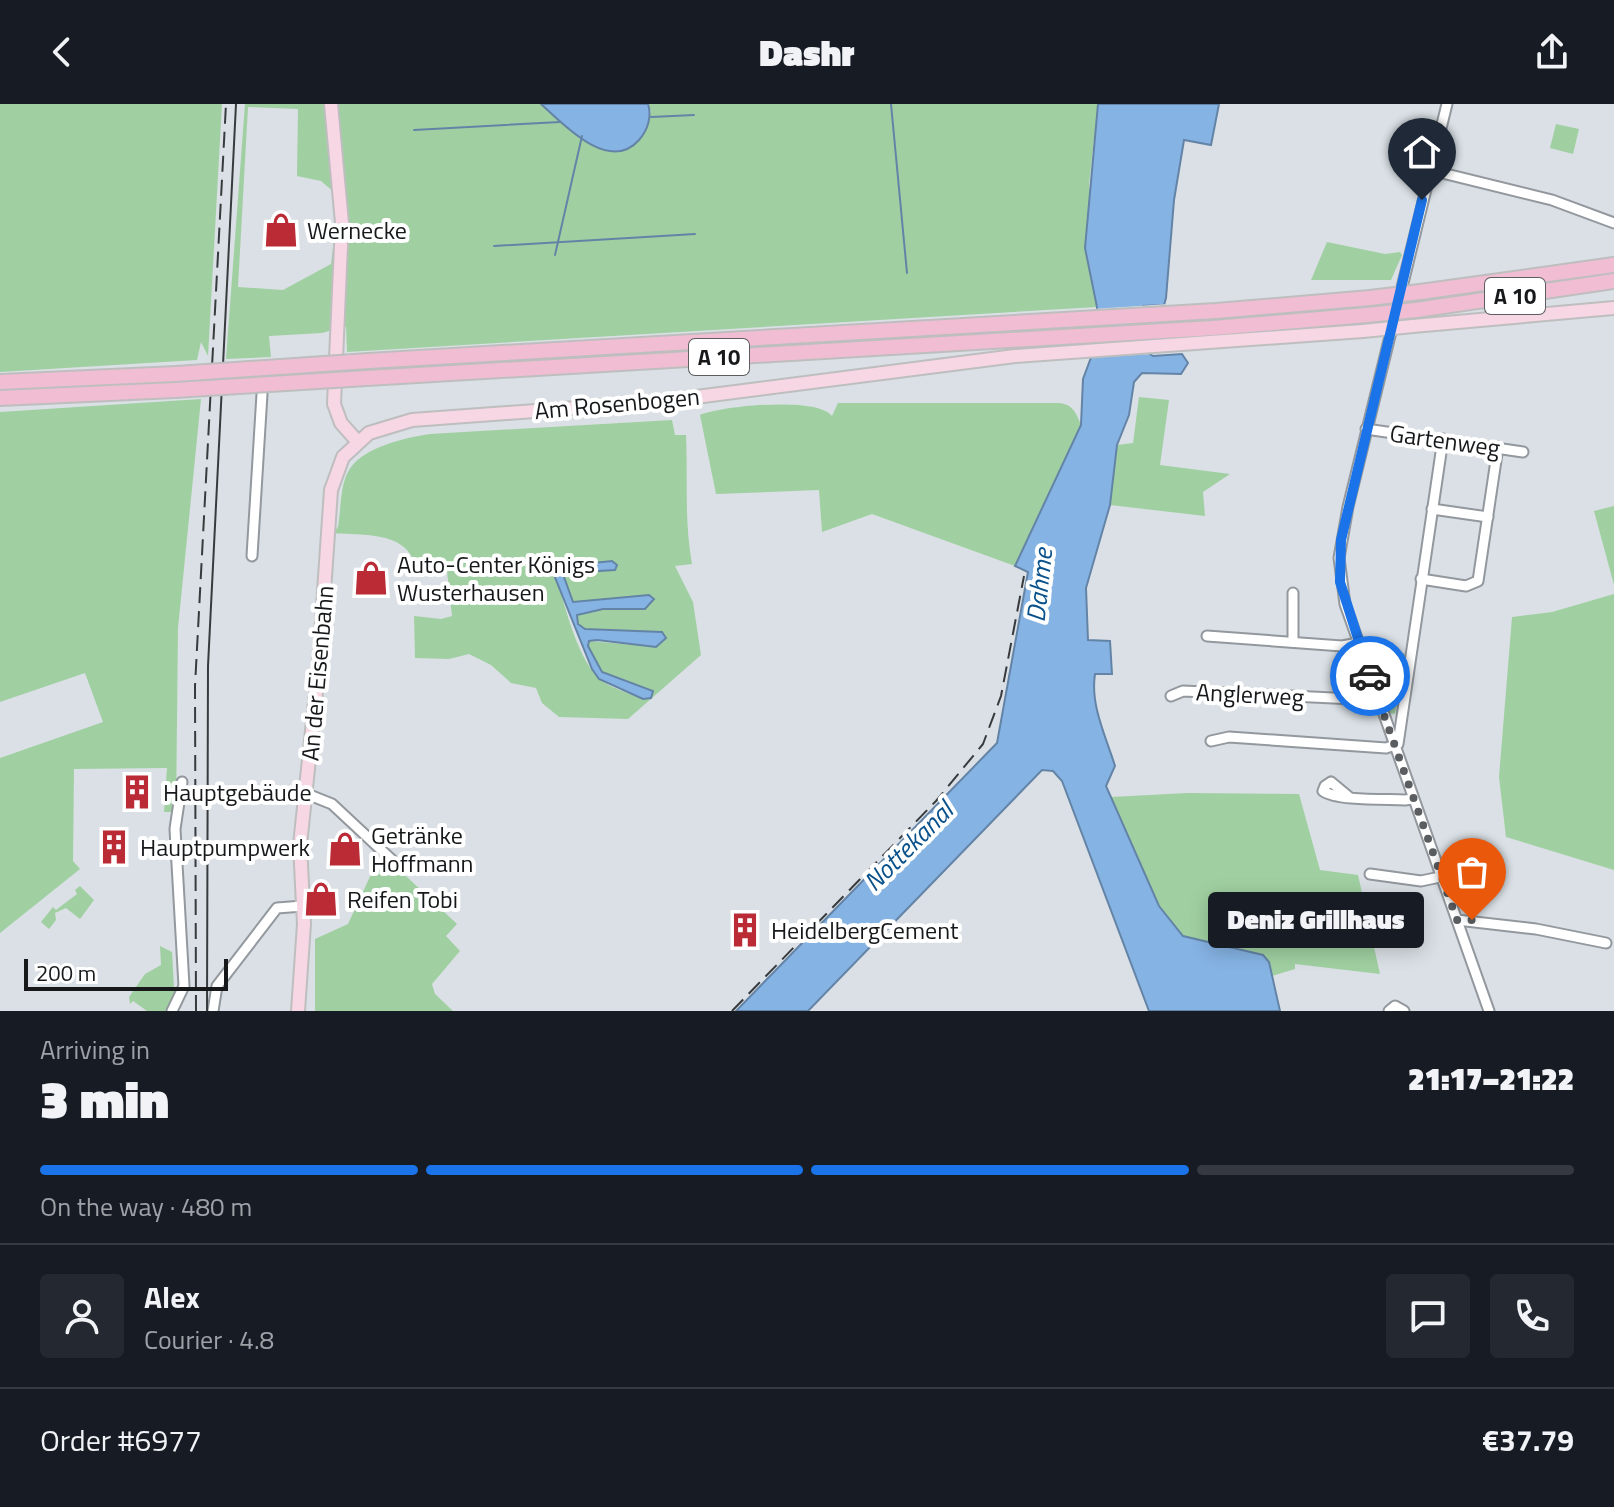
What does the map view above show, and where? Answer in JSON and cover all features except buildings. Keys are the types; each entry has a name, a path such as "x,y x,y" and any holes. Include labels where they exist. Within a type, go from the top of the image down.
{"highway":[{"name":"A 10","path":"0,382 1216,311 1370,298 1614,265"},
{"name":"A 10","path":"0,398 1213,328 1416,310 1614,281"}],"main road":[{"path":"331,104 342,223 334,404 341,423 357,441"},
{"name":"Am Rosenbogen","path":"357,441 378,428 412,420 657,402 985,359 1211,344 1614,308"},
{"name":"An der Eisenbahn","path":"298,1011 303,906 300,845 307,794 331,490 339,464 357,441"}],"street":[{"path":"1447,104 1366,429 1339,558 1343,594 1359,643 1489,1011"},
{"path":"1430,170 1552,200 1614,223"},
{"path":"252,556 262,394"},
{"name":"Gartenweg","path":"1366,429 1523,452"},
{"path":"1394,747 1399,738 1443,439"},
{"path":"1421,579 1466,586 1478,581 1498,447"},
{"path":"1432,509 1488,517"},
{"path":"1293,593 1293,642"},
{"path":"1207,636 1342,646 1359,643"},
{"name":"Anglerweg","path":"1171,696 1183,691 1362,699 1376,694"},
{"path":"1211,741 1229,737 1394,747"},
{"path":"172,1011 184,986 175,829 182,782"},
{"path":"307,794 332,804 392,860"},
{"path":"1349,797 1413,799"},
{"path":"1370,874 1421,881 1440,877"},
{"path":"213,1011 217,986 277,908 303,906"},
{"path":"1457,920 1535,929 1606,943"},
{"path":"1389,1011 1395,1006 1404,1011"}],"green space":[{"path":"0,104 222,104 208,356 201,342 197,360 0,372"},
{"path":"245,104 541,104 584,139 608,148 621,148 635,144 651,112 648,104 1098,104 1089,184 1097,307 347,352 346,326 322,333 269,336 271,357 226,359","holes":["248,107 298,109 297,176 321,181 334,192 337,216 331,264 283,290 238,287"]},
{"path":"1556,124 1579,129 1573,154 1550,148"},
{"path":"1327,242 1385,254 1400,252 1402,255 1391,280 1311,280"},
{"path":"1139,397 1169,400 1160,465 1230,474 1203,492 1205,516 1110,505 1117,445 1133,443"},
{"path":"201,399 178,628 176,812 164,812 167,768 74,769 73,861 80,869 0,933 0,758 103,722 85,673 0,702 0,412"},
{"path":"838,403 1059,403 1073,410 1081,425 1015,566 872,514 822,532 819,490 716,494 700,415 748,406 790,405 809,406 832,416"},
{"path":"672,420 675,435 686,435 687,515 692,564 675,566 693,602 701,655 628,719 559,717 542,703 536,688 511,683 491,665 469,654 449,659 415,658 414,616 441,619 452,616 447,571 416,568 404,547 383,537 333,533 338,527 345,478 354,463 384,445 430,434","holes":["612,561 617,565 615,570 566,573 564,577 573,602 649,595 645,609 603,609 577,615 578,624 585,629 663,632 657,647 589,641 588,647 602,672 652,691 643,699 607,684 590,667 571,625 553,566"]},
{"path":"1614,506 1614,585 1594,511"},
{"path":"1614,594 1614,870 1506,837 1499,777 1512,617 1552,612"},
{"path":"1367,646 1406,654 1395,714 1389,713"},
{"path":"1188,793 1299,794 1320,870 1358,875 1380,974 1295,964 1295,969 1272,976 1258,955 1247,950 1194,941 1182,935 1171,924 1150,891 1111,797"},
{"path":"391,862 457,924 446,936 460,951 432,984 435,994 453,1011 315,1011 315,939 348,924 374,868"},
{"path":"80,886 94,900 80,919 66,908 55,913 56,920 49,929 41,922 53,907 56,910 77,894 75,890"},
{"path":"160,946 172,952 174,988 179,989 168,1011 147,1011 133,1001 130,1004 129,997 145,974 161,965"}],"water":[{"path":"541,104 648,104 649,118 639,140 627,149 614,152 587,142"},
{"path":"1098,104 1219,104 1211,145 1184,140 1174,200 1166,298 1164,305 1143,306 1138,346 1153,356 1182,354 1188,363 1181,374 1142,373 1134,382 1129,415 1117,445 1110,505 1086,588 1088,640 1110,641 1112,674 1095,674 1094,686 1100,721 1115,766 1106,786 1159,906 1183,936 1263,955 1269,962 1280,1011 1149,1011 1062,781 1053,771 1042,770 808,1011 736,1011 997,743 1028,572 1015,566 1081,425 1083,379 1096,344 1097,307 1085,248"},
{"path":"612,561 617,565 615,570 566,573 564,577 573,602 649,595 654,599 645,609 603,609 577,615 578,624 585,629 662,632 666,638 656,647 597,640 589,641 588,646 602,672 653,691 651,698 643,699 599,679 592,669 552,570 553,567"}],"pier":[{"path":"1168,304 1146,310 1142,344 1154,352 1185,352 1087,358 1092,344 1093,309"}],"waterway":[{"path":"891,104 907,273"},
{"path":"651,117 694,115"},
{"path":"414,130 560,122"},
{"path":"555,255 582,136"},
{"path":"494,246 695,234"}],"tunnel":[{"path":"262,387 266,378 274,375 335,373"}],"tram line":[{"path":"207,1011 208,666 236,104"}],"railway":[{"path":"196,1011 195,686 226,104"},
{"path":"732,1011 936,801 983,744 1001,696 1024,576"}],"way so far":[{"path":"1370,676 1457,920 1472,920"}],"place":[{"name":"Wernecke","path":"281,230"},
{"name":"Auto-Center Königs Wusterhausen","path":"371,578"},
{"name":"Hauptgebäude","path":"137,792"},
{"name":"Hauptpumpwerk","path":"114,847"},
{"name":"Getränke Hoffmann","path":"345,849"},
{"name":"Reifen Tobi","path":"321,899"},
{"name":"Deniz Grillhaus","path":"1472,920"},
{"name":"HeidelbergCement","path":"745,930"}],"route":[{"path":"1370,676 1345,604 1339,558 1348,507 1422,200"}],"water label":[{"name":"Dahme","path":"1039,585"},
{"name":"Nottekanal","path":"908,846"}]}
